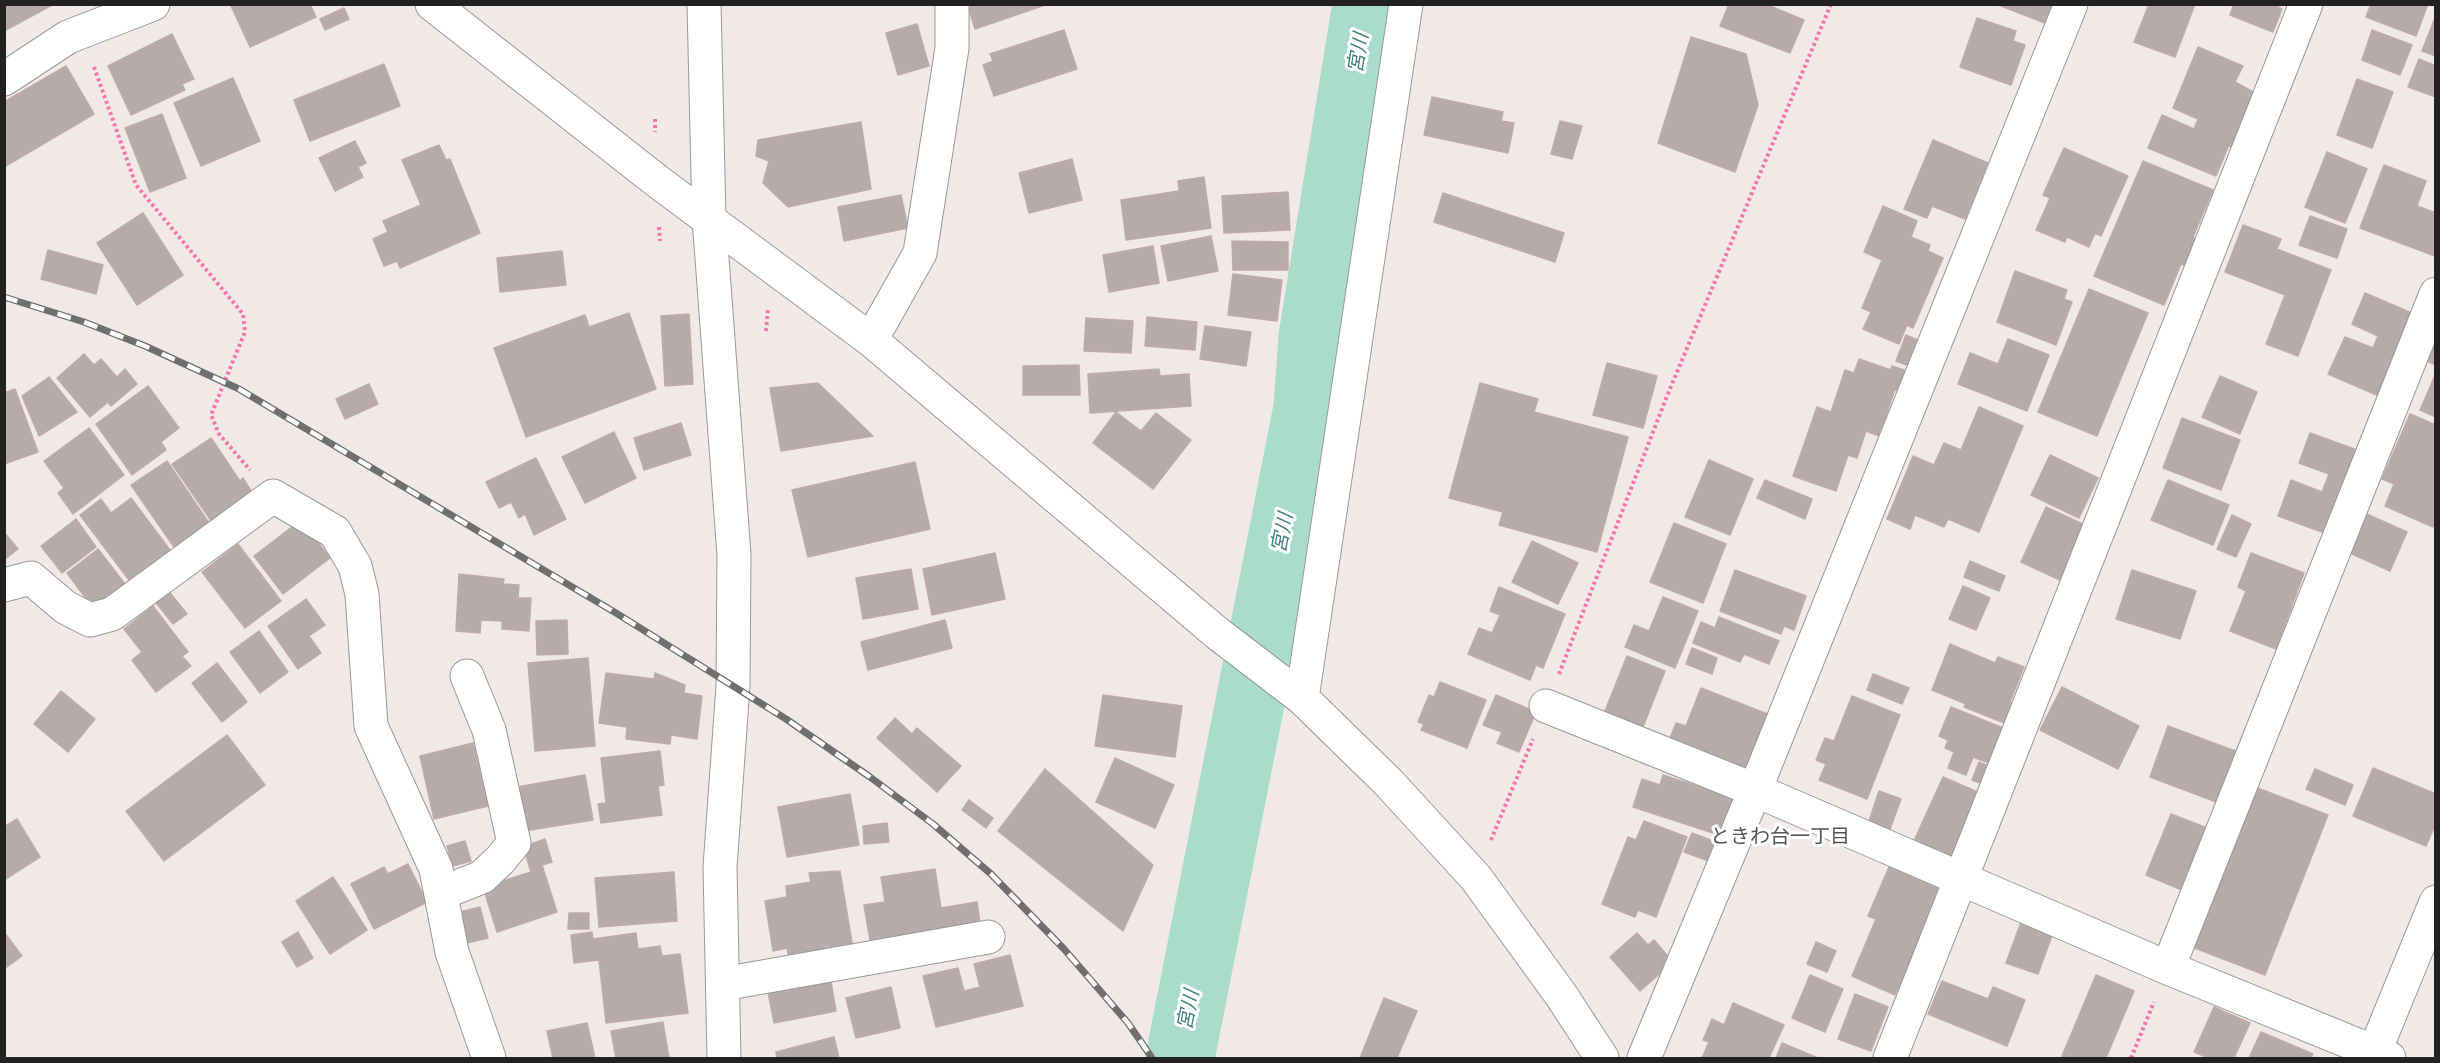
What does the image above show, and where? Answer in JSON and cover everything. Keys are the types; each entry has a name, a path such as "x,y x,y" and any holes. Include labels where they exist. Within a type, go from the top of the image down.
{"street":[{"path":"4,79 68,37 153,4"},
{"path":"432,4 871,340 1217,633 1290,690 1389,783 1476,878 1561,995 1602,1059"},
{"path":"704,4 709,218 734,555 733,686 720,867 724,1059"},
{"path":"871,340 920,253 952,48 951,4"},
{"path":"1290,690 1406,4"},
{"path":"1644,1059 1755,790 2071,4"},
{"path":"1890,1059 2306,4"},
{"path":"2168,968 2436,294"},
{"path":"4,585 30,578 65,607 90,620 112,614 273,496 335,532 355,566 362,594 371,726 436,869 452,952 489,1059"},
{"path":"442,893 482,877 500,861 514,843 489,730 467,676"},
{"path":"1546,706 1755,790 2379,1057 2436,902"},
{"path":"723,984 988,937"}],"path":[{"path":"1476,878 1667,396 1831,4"},
{"path":"82,32 136,185 243,314 245,332 211,415 219,434 273,496"},
{"path":"2131,1059 2168,968"}],"building":[{"path":"4,4 54,4 4,31"},
{"path":"235,4 310,4 316,17 250,47 231,6"},
{"path":"975,4 1048,4 975,29 968,7"},
{"path":"1729,4 1765,4 1804,20 1790,53 1720,26"},
{"path":"1996,4 2058,4 2050,25"},
{"path":"2149,4 2195,4 2175,57 2134,42"},
{"path":"2234,4 2272,4 2282,9 2273,32 2230,15"},
{"path":"2371,4 2428,4 2416,36 2366,17"},
{"path":"344,8 349,19 325,30 320,19"},
{"path":"2436,15 2436,56 2422,51"},
{"path":"1977,18 2016,31 2013,41 2025,45 2011,85 1960,67"},
{"path":"917,24 929,66 898,75 886,33"},
{"path":"1064,30 1077,69 994,96 983,65 993,61 990,54"},
{"path":"2372,30 2412,45 2400,75 2362,60"},
{"path":"172,34 194,79 182,84 185,90 131,115 108,66"},
{"path":"1691,37 1746,54 1758,105 1735,172 1658,143"},
{"path":"2198,47 2243,66 2235,82 2262,97 2239,149 2229,145 2216,176 2148,148 2162,115 2194,129 2198,119 2173,108"},
{"path":"2419,59 2436,66 2436,97 2408,87"},
{"path":"384,64 400,106 310,141 294,100"},
{"path":"66,66 94,114 4,167 4,102"},
{"path":"233,78 260,141 201,166 174,103"},
{"path":"2357,79 2393,92 2372,148 2337,135"},
{"path":"1432,97 1503,112 1501,121 1514,123 1508,153 1424,135"},
{"path":"162,114 186,178 150,192 125,128"},
{"path":"1560,121 1582,126 1572,159 1551,154"},
{"path":"861,122 871,189 788,207 763,183 769,161 756,156 758,140"},
{"path":"1933,140 1988,163 1965,219 1932,206 1927,218 1904,209"},
{"path":"355,141 366,163 358,167 363,177 335,191 319,158"},
{"path":"439,145 446,160 450,159 480,233 400,268 397,261 384,266 373,239 388,232 383,221 421,205 402,160"},
{"path":"2064,148 2128,176 2101,236 2095,233 2089,247 2067,237 2065,242 2036,230 2050,198 2043,195"},
{"path":"2327,152 2367,169 2345,223 2305,207"},
{"path":"1072,159 1082,200 1029,213 1019,173"},
{"path":"2143,161 2213,190 2193,237 2199,241 2188,267 2181,264 2164,305 2094,276"},
{"path":"2384,165 2426,181 2417,206 2436,213 2435,256 2360,228"},
{"path":"1204,177 1211,228 1126,240 1121,200 1179,191 1178,181"},
{"path":"1288,192 1290,230 1224,233 1222,196"},
{"path":"1443,193 1564,233 1555,262 1434,222"},
{"path":"901,195 908,228 844,241 838,207"},
{"path":"1883,206 1917,221 1911,237 1930,245 1928,251 1943,258 1913,328 1907,325 1899,344 1863,329 1871,312 1862,308 1882,260 1864,252"},
{"path":"143,213 183,275 137,305 97,243"},
{"path":"2310,216 2347,229 2337,258 2299,245"},
{"path":"2243,225 2281,239 2277,249 2331,270 2298,356 2266,344 2285,295 2225,272"},
{"path":"1211,236 1218,271 1168,281 1161,246"},
{"path":"1232,241 1288,242 1288,270 1233,270"},
{"path":"1153,246 1159,283 1109,292 1103,255"},
{"path":"48,250 103,265 96,294 41,279"},
{"path":"562,251 566,285 500,292 497,258"},
{"path":"2015,271 2067,290 2064,299 2072,302 2056,345 1997,322"},
{"path":"1233,274 1282,280 1277,321 1228,315"},
{"path":"2089,289 2148,313 2097,436 2038,412"},
{"path":"2365,293 2414,314 2379,396 2328,374 2345,337 2373,348 2378,336 2352,324"},
{"path":"629,313 656,389 526,437 494,348 585,315 589,327"},
{"path":"689,314 693,384 665,386 661,316"},
{"path":"1147,317 1197,322 1195,350 1145,346"},
{"path":"1086,318 1133,321 1131,353 1084,351"},
{"path":"1205,326 1251,332 1246,366 1200,359"},
{"path":"1906,335 1922,342 1912,367 1896,361"},
{"path":"2008,339 2049,355 2027,411 1958,384 1970,353 1998,364"},
{"path":"2430,341 2436,343 2436,365 2422,359"},
{"path":"84,354 94,365 101,359 117,377 125,369 137,384 111,406 108,402 90,417 57,378"},
{"path":"1859,359 1891,370 1892,366 1910,372 1903,392 1895,389 1879,436 1866,431 1857,458 1848,455 1836,491 1793,476 1817,407 1831,412 1845,370 1854,373"},
{"path":"1607,363 1657,376 1643,428 1593,415"},
{"path":"1079,365 1080,395 1023,395 1023,366"},
{"path":"1159,369 1160,376 1189,374 1191,406 1090,413 1088,374"},
{"path":"2436,373 2436,417 2420,410"},
{"path":"2220,376 2257,392 2240,434 2202,417"},
{"path":"49,377 77,412 39,436 22,396"},
{"path":"818,383 873,436 781,451 770,388"},
{"path":"1480,383 1538,399 1534,412 1628,437 1597,552 1499,525 1503,512 1449,498"},
{"path":"369,384 378,404 345,419 336,399"},
{"path":"148,386 179,428 161,442 166,450 132,475 96,424"},
{"path":"15,389 38,452 4,464 4,393"},
{"path":"1979,407 2023,426 1979,532 1948,519 1944,527 1915,515 1910,529 1887,519 1913,456 1934,465 1944,443 1961,450"},
{"path":"1116,412 1141,431 1156,413 1191,440 1153,489 1093,443"},
{"path":"2410,414 2436,425 2436,521 2433,527 2385,506 2394,484 2382,479"},
{"path":"2182,418 2240,440 2221,490 2163,468"},
{"path":"681,423 691,455 644,470 634,438"},
{"path":"89,428 124,475 73,514 58,493 64,488 44,461"},
{"path":"614,432 636,478 585,503 562,457"},
{"path":"2310,433 2360,451 2330,535 2278,516 2291,480 2322,492 2329,474 2299,463"},
{"path":"211,438 240,481 243,478 253,494 212,522 172,464"},
{"path":"2050,455 2098,478 2079,518 2031,495"},
{"path":"536,458 566,519 534,535 525,514 519,518 511,502 499,508 486,482"},
{"path":"1709,460 1753,479 1730,535 1685,517"},
{"path":"167,461 209,523 174,547 131,485"},
{"path":"915,462 930,529 808,557 792,490"},
{"path":"1765,480 1812,499 1805,519 1757,498"},
{"path":"2168,480 2229,505 2213,545 2151,520"},
{"path":"131,498 170,550 129,580 80,515 101,499 111,513"},
{"path":"2046,507 2087,526 2062,581 2021,562"},
{"path":"2360,511 2407,532 2390,571 2343,550"},
{"path":"2232,515 2251,524 2236,557 2217,549"},
{"path":"76,519 96,547 62,573 41,546"},
{"path":"301,520 330,558 283,594 254,556"},
{"path":"1674,523 1726,544 1703,603 1650,582"},
{"path":"4,532 18,549 4,560"},
{"path":"1532,541 1578,563 1558,604 1512,582"},
{"path":"238,544 281,601 245,628 202,572"},
{"path":"98,549 125,584 93,608 67,573"},
{"path":"995,553 1005,599 932,615 923,569"},
{"path":"2251,553 2304,573 2276,649 2230,631 2246,591 2238,587"},
{"path":"1970,561 2005,576 1999,591 1964,577"},
{"path":"911,569 918,609 863,619 856,578"},
{"path":"1735,570 1806,596 1794,630 1784,626 1781,634 1720,611"},
{"path":"2132,570 2196,591 2180,639 2116,619"},
{"path":"459,574 504,579 503,584 519,585 518,598 531,598 529,631 502,629 502,621 481,620 480,633 456,631"},
{"path":"1963,586 1990,598 1976,630 1949,619"},
{"path":"1499,587 1565,614 1543,668 1536,665 1530,680 1468,654 1479,628 1492,633 1500,615 1490,611"},
{"path":"167,589 187,614 173,624 153,599"},
{"path":"1663,597 1698,611 1675,668 1625,647 1634,625 1649,631"},
{"path":"306,599 325,625 309,636 321,653 298,669 268,626"},
{"path":"153,606 188,652 182,656 191,666 156,692 132,660 142,652 124,629"},
{"path":"1719,617 1779,641 1769,664 1744,654 1740,662 1693,643 1701,622 1715,628"},
{"path":"567,620 568,654 537,655 536,621"},
{"path":"945,620 952,648 868,670 861,642"},
{"path":"259,631 288,672 260,693 230,652"},
{"path":"1950,644 1995,663 1998,657 2024,667 2010,702 2020,706 2012,726 1964,707 1966,704 1932,690"},
{"path":"1692,648 1717,658 1712,674 1686,664"},
{"path":"1627,656 1665,671 1643,727 1605,711"},
{"path":"588,658 595,746 535,751 528,663"},
{"path":"217,663 247,702 222,722 192,683"},
{"path":"606,673 654,679 655,673 685,685 684,693 702,696 697,739 671,735 670,744 626,739 627,727 599,723"},
{"path":"1873,674 1909,688 1902,704 1867,690"},
{"path":"1440,682 1486,700 1467,748 1421,730 1424,724 1418,722 1429,695 1434,697"},
{"path":"2062,687 2139,726 2118,769 2040,730"},
{"path":"1701,688 1770,715 1747,774 1668,743 1676,723 1686,726"},
{"path":"61,691 95,719 68,752 34,724"},
{"path":"1103,695 1182,706 1175,757 1095,746"},
{"path":"1496,695 1536,712 1519,752 1497,743 1502,732 1483,725"},
{"path":"1852,696 1900,715 1867,799 1819,780 1826,764 1816,760 1825,738 1834,741"},
{"path":"1951,707 2008,730 1994,765 1973,757 1966,775 1948,768 1954,752 1945,748 1948,740 1939,736"},
{"path":"895,718 912,734 917,728 961,766 937,792 877,738"},
{"path":"2168,726 2238,752 2219,803 2150,777"},
{"path":"227,735 265,785 164,861 126,811"},
{"path":"473,743 488,806 434,819 420,756"},
{"path":"660,751 664,785 658,786 662,815 601,823 598,804 606,803 601,758"},
{"path":"1115,758 1174,785 1155,828 1096,802"},
{"path":"1979,762 1996,769 1989,786 1972,780"},
{"path":"2373,768 2436,794 2436,823 2426,846 2353,816"},
{"path":"1045,769 1153,865 1123,931 998,831"},
{"path":"2315,769 2353,785 2345,805 2306,789"},
{"path":"585,775 593,820 524,831 517,787"},
{"path":"1663,775 1736,799 1730,818 1725,817 1719,835 1633,807 1642,779 1660,785"},
{"path":"1943,777 1987,796 1958,863 1913,843"},
{"path":"2255,787 2328,815 2265,975 2192,947"},
{"path":"1879,791 1901,799 1889,832 1868,824"},
{"path":"850,794 859,845 787,857 778,807"},
{"path":"969,800 993,818 986,828 962,810"},
{"path":"2171,814 2207,828 2182,890 2146,875"},
{"path":"17,819 40,857 4,880 4,827"},
{"path":"1644,821 1687,837 1656,917 1638,910 1635,917 1602,904 1628,837 1636,840"},
{"path":"887,823 889,842 864,844 863,826"},
{"path":"1692,833 1721,844 1714,863 1684,852"},
{"path":"545,839 552,862 542,865 557,912 497,932 483,887 531,872 523,847"},
{"path":"465,841 471,861 453,866 447,846"},
{"path":"408,864 427,902 374,929 351,884 384,867 388,874"},
{"path":"1889,867 1946,891 1909,978 1904,975 1895,995 1852,976 1876,919 1868,916"},
{"path":"935,869 941,908 977,902 980,923 870,941 864,905 885,902 881,877"},
{"path":"840,871 853,948 789,959 787,948 773,951 765,901 787,897 786,886 811,882 809,873"},
{"path":"674,872 677,921 599,927 595,878"},
{"path":"333,877 367,930 330,954 296,901"},
{"path":"480,907 488,938 467,943 460,912"},
{"path":"569,913 589,913 589,929 568,929"},
{"path":"2021,922 2053,933 2038,974 2006,963"},
{"path":"4,932 22,956 4,969"},
{"path":"298,932 313,958 297,967 282,942"},
{"path":"592,932 593,939 636,933 638,949 660,946 662,956 680,954 688,1013 606,1023 599,960 574,963 571,935"},
{"path":"1637,933 1648,945 1654,940 1673,962 1640,991 1610,957"},
{"path":"1816,942 1836,951 1827,972 1807,964"},
{"path":"1010,955 1023,1006 936,1027 923,976 958,968 964,991 980,987 974,964"},
{"path":"1810,975 1843,989 1825,1032 1792,1018"},
{"path":"2096,975 2134,991 2106,1058 2067,1058 2062,1056"},
{"path":"830,976 836,1011 774,1023 767,987"},
{"path":"1942,981 1988,999 1993,987 2025,1000 2007,1046 1928,1014"},
{"path":"891,987 900,1028 856,1038 846,998"},
{"path":"1855,994 1888,1007 1871,1051 1838,1039"},
{"path":"1384,998 1417,1011 1397,1058 1360,1058"},
{"path":"1733,1003 1784,1025 1769,1058 1702,1058 1709,1042 1703,1040 1712,1019 1724,1025"},
{"path":"2214,1007 2250,1023 2234,1058 2209,1058 2194,1052"},
{"path":"663,1022 669,1058 616,1058 611,1031"},
{"path":"587,1023 595,1058 553,1058 547,1031"},
{"path":"2261,1032 2313,1054 2311,1058 2249,1058"},
{"path":"834,1037 839,1058 777,1058 776,1052"},
{"path":"1782,1043 1818,1058 1776,1058"}],"waterway":[{"name":"宮川","path":"1180,1058 1308,408 1313,337 1367,4"}],"railway":[{"path":"4,297 84,322 145,346 239,389 616,613 786,719 933,824 991,874 1064,949 1128,1023 1152,1058"}],"district":[{"name":"ときわ台一丁目","path":"1780,837"}]}
